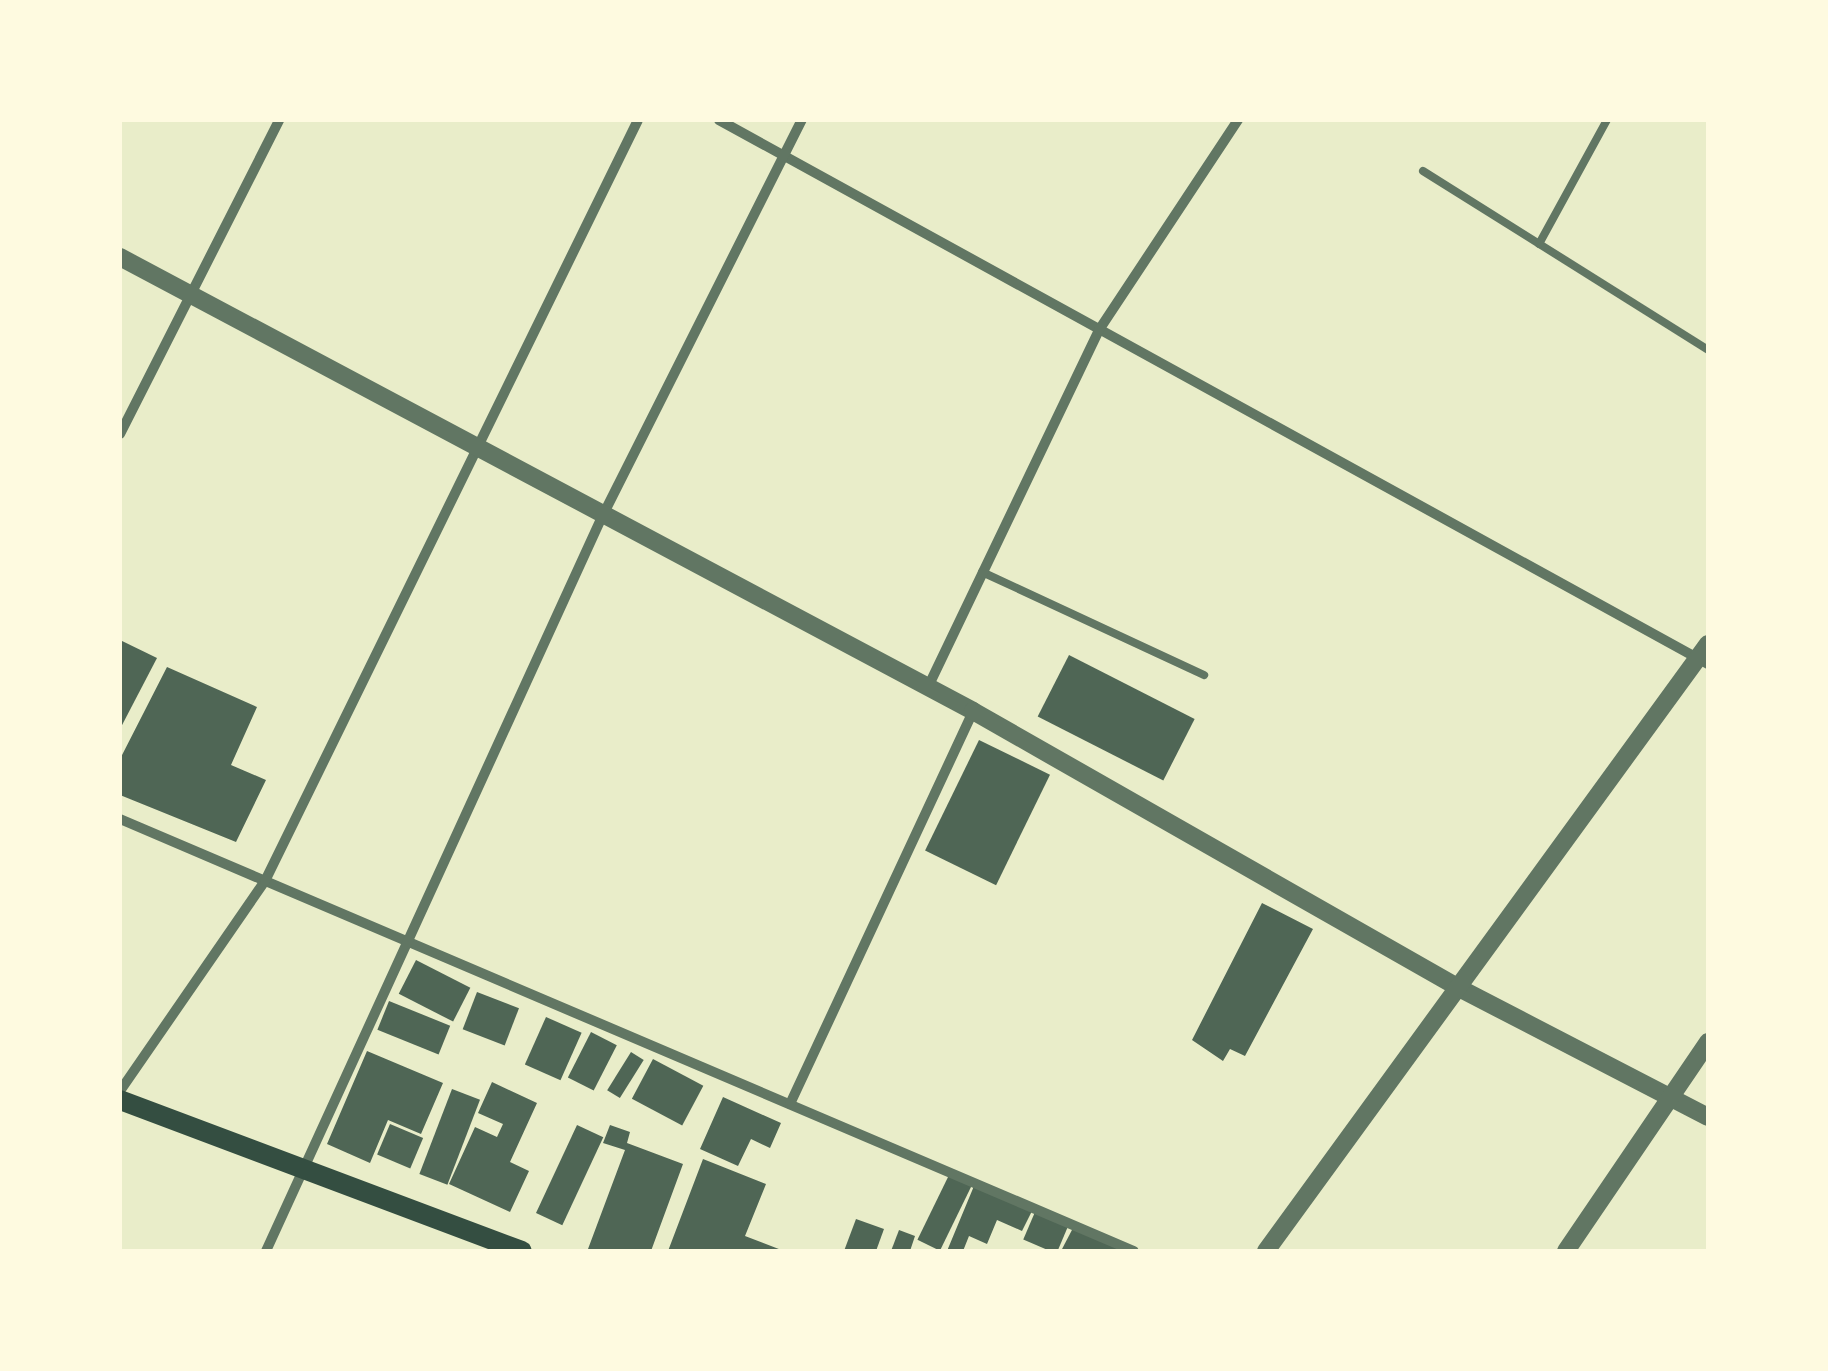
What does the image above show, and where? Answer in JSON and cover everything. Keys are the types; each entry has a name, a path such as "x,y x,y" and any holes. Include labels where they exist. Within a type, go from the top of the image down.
{"main road":[{"path":"120,1100 300,1172 522,1251"}],"street":[{"path":"120,434 279,120"},
{"path":"120,1092 266,882 638,120"},
{"path":"719,120 1099,330 1705,656 1266,1251"},
{"path":"266,1251 601,519 802,120"},
{"path":"928,687 1099,330 1238,120"},
{"path":"120,257 601,519 973,711 1459,988 1708,1117"},
{"path":"790,1104 973,711"},
{"path":"120,819 404,947 790,1104 1134,1251"},
{"path":"1566,1251 1708,1042"}],"lane":[{"path":"1539,244 1607,120"},
{"path":"1423,171 1708,350"},
{"path":"982,572 1204,675"}],"building":[{"path":"120,640 157,658 120,729"},
{"path":"1069,655 1195,719 1163,780 1038,716"},
{"path":"167,667 257,707 231,765 266,780 236,842 120,795 120,759"},
{"path":"979,740 1050,775 996,885 925,851"},
{"path":"1262,903 1313,929 1245,1056 1230,1049 1223,1061 1192,1040"},
{"path":"416,960 470,988 453,1022 399,994"},
{"path":"477,992 519,1008 505,1045 463,1029"},
{"path":"389,1001 450,1026 439,1054 377,1030"},
{"path":"546,1017 582,1033 560,1080 525,1065"},
{"path":"591,1032 617,1045 594,1091 568,1077"},
{"path":"367,1051 443,1083 421,1134 388,1120 370,1163 327,1144"},
{"path":"631,1052 644,1060 620,1098 607,1090"},
{"path":"653,1059 703,1086 682,1125 632,1099"},
{"path":"492,1082 537,1103 510,1162 529,1171 510,1212 449,1184 475,1127 497,1137 503,1124 478,1113"},
{"path":"452,1089 480,1100 447,1185 419,1174"},
{"path":"723,1097 781,1123 770,1148 751,1139 738,1166 700,1149"},
{"path":"390,1124 423,1138 410,1168 377,1154"},
{"path":"577,1125 603,1137 562,1225 536,1213"},
{"path":"610,1125 630,1132 627,1143 683,1164 651,1251 588,1249 625,1150 603,1143"},
{"path":"703,1159 766,1184 745,1236 784,1251 668,1251"},
{"path":"949,1175 971,1186 940,1251 917,1240"},
{"path":"974,1186 1032,1211 1022,1231 997,1220 987,1244 969,1236 963,1251 947,1251"},
{"path":"1035,1212 1068,1226 1058,1251 1023,1240"},
{"path":"856,1219 884,1229 876,1251 844,1251"},
{"path":"1073,1228 1128,1251 1061,1251"},
{"path":"899,1230 915,1236 910,1251 891,1251"}]}
